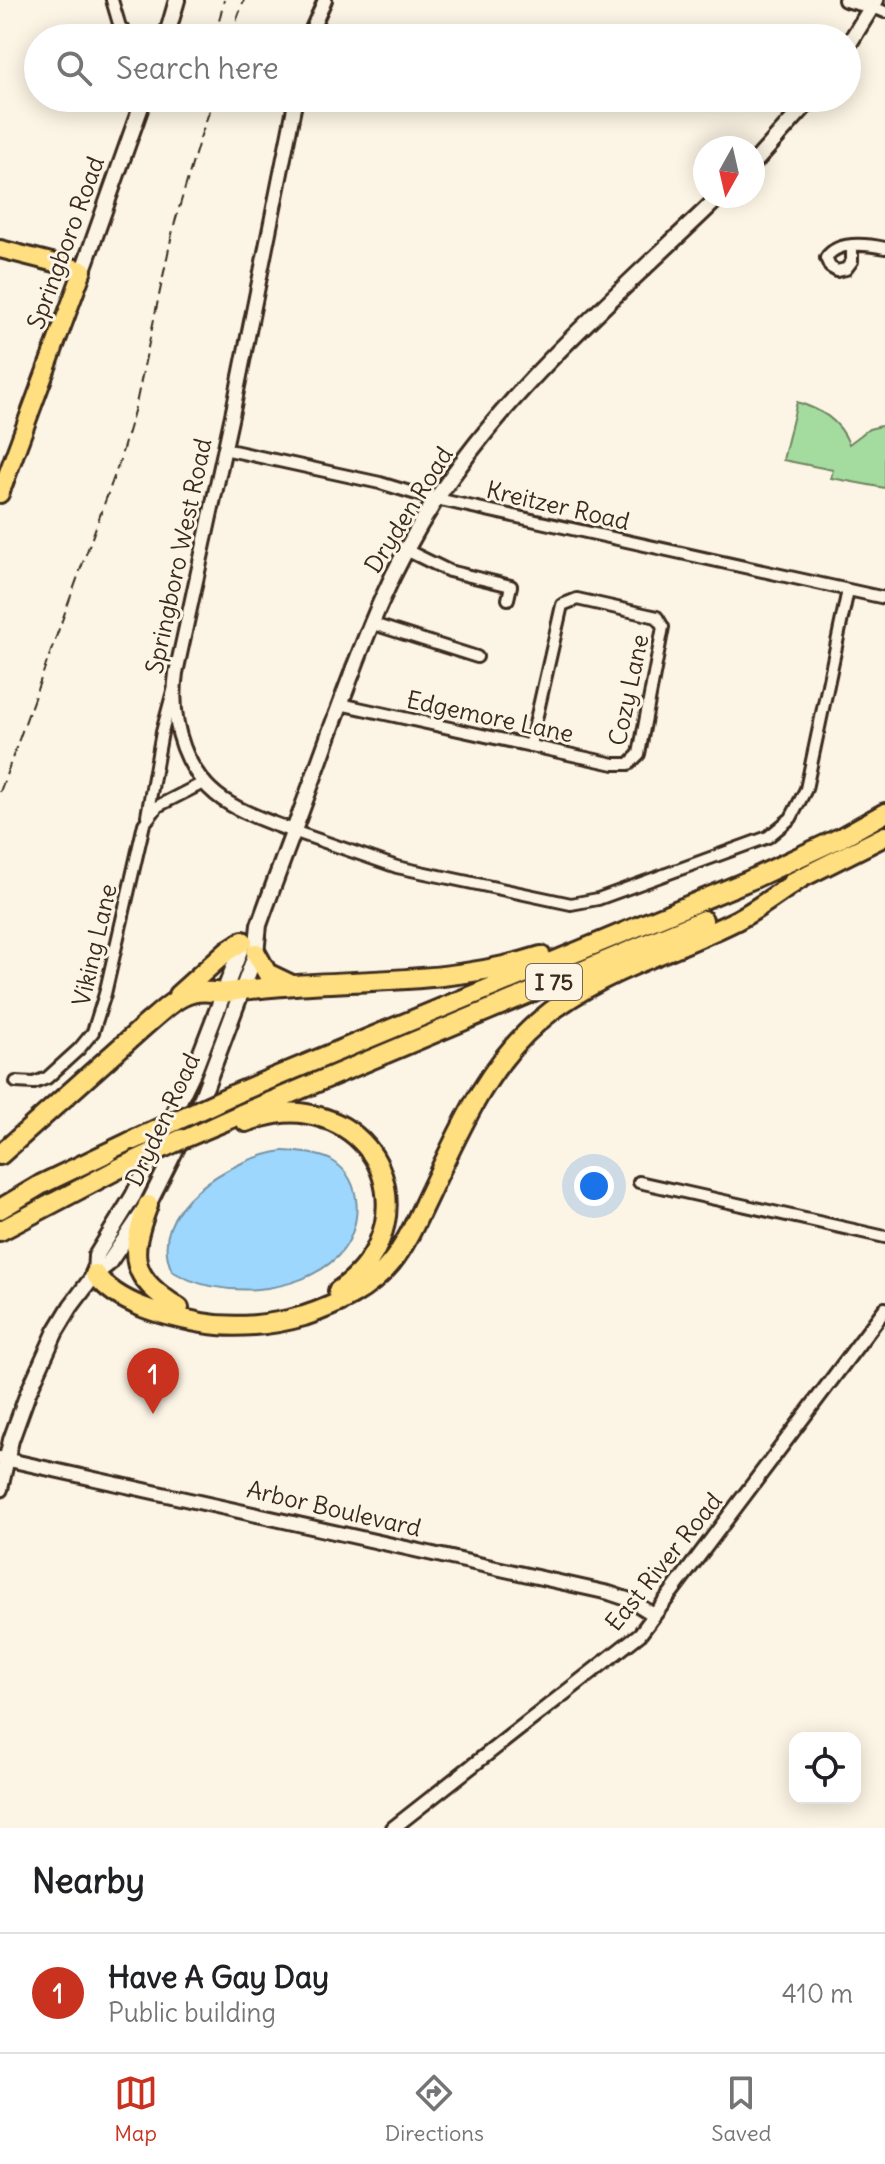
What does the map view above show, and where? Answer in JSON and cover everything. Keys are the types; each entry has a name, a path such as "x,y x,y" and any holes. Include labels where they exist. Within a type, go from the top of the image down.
{"highway":[{"name":"I 75","path":"0,1209 42,1184 232,1095 792,862 885,813"},
{"name":"I 75","path":"217,1126 803,877 885,836"},
{"path":"95,1274 104,1286 135,1303 157,1312 209,1324 279,1322 322,1310 367,1287 402,1248 473,1104 517,1040 564,1000 602,979 736,920 803,877"},
{"path":"142,1028 185,995 204,991 223,993 423,980 496,968 635,928"},
{"path":"0,1155 227,951 250,947 270,977 304,986"},
{"path":"0,1231 182,1139 217,1126 278,1113 305,1113 330,1121 360,1140 372,1156 383,1182 388,1219 380,1246 355,1280 315,1302 283,1312 259,1315 199,1313 140,1297 109,1278 95,1274"},
{"path":"148,1205 137,1237 137,1262 143,1279 152,1290 179,1308"}],"main road":[{"path":"170,24 177,0"},
{"path":"861,28 878,6"},
{"name":"Springboro Road","path":"0,494 139,112"},
{"path":"765,151 799,112"},
{"name":"Dryden Road","path":"95,1274 96,1256 143,1177 195,1068 223,993 250,947 370,623 406,550 436,499 492,423 527,384 708,208"},
{"path":"0,249 83,270"},
{"name":"Dryden Road","path":"0,1489 3,1459 40,1364 71,1306 95,1274 108,1264 148,1205 202,1097 242,990 250,947"}],"street":[{"path":"112,0 119,24"},
{"path":"314,24 325,0"},
{"path":"845,0 878,6"},
{"name":"Springboro West Road","path":"293,112 173,689 174,715 182,745 205,782 227,803 293,831 397,867 571,904 598,899 768,837 791,818 806,789 848,590"},
{"path":"852,248 871,245 885,248"},
{"name":"Kreitzer Road","path":"224,449 885,598"},
{"path":"406,550 449,571 511,586 508,599"},
{"name":"Cozy Lane","path":"530,746 559,609 571,599 657,617 662,624 639,754 632,763"},
{"path":"370,623 477,657"},
{"name":"Viking Lane","path":"16,1082 34,1083 47,1078 93,1032 101,1012 173,689"},
{"name":"Edgemore Lane","path":"340,704 614,764 632,763"},
{"path":"146,819 166,801 205,782"},
{"path":"639,1182 885,1237"},
{"name":"East River Road","path":"393,1828 640,1634 885,1309"},
{"name":"Arbor Boulevard","path":"3,1459 609,1593 630,1600 654,1615"}],"green space":[{"path":"797,402 828,417 840,428 849,444 869,429 885,425 885,488 831,478 833,470 783,460"}],"water":[{"path":"283,1151 313,1154 331,1160 350,1179 357,1205 356,1219 352,1233 338,1256 302,1279 258,1289 212,1286 172,1271 167,1248 170,1227 181,1208 198,1190 218,1176 240,1164"}],"railway":[{"path":"218,24 224,0"},
{"path":"235,24 244,0"},
{"path":"0,792 119,463 136,404 174,225 209,112"}],"place":[{"name":"Have A Gay Day","path":"153,1414"}]}
